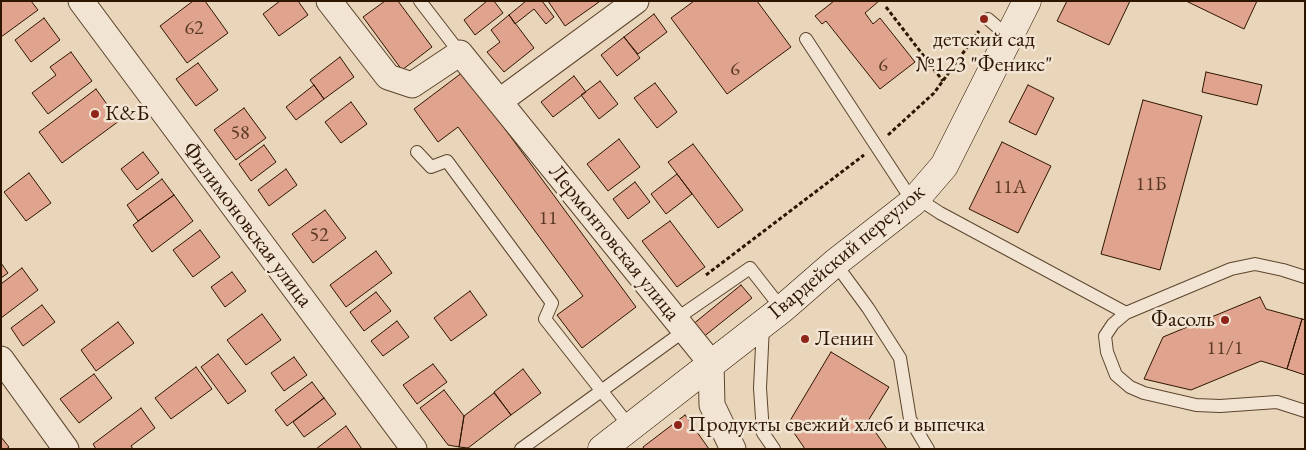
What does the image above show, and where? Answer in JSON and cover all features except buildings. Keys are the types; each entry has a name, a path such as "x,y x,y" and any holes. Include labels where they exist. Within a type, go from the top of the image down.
{"street":[{"name":"Филимоновская улица","path":"81,1 414,449"},
{"path":"328,1 388,77 412,85 460,53"},
{"path":"500,101 636,1"},
{"name":"Гвардейский переулок","path":"602,449 772,317 835,263 915,200 944,166 1026,1"},
{"name":"Лермонтовская улица","path":"460,53 711,363"},
{"path":"1,359 66,449"},
{"path":"711,363 712,405 733,449"}],"lane":[{"name":"Лермонтовская улица","path":"420,1 460,53"},
{"path":"988,19 1009,38"},
{"path":"806,39 876,146 915,200 1126,313"},
{"path":"417,152 431,166 447,161 552,303 545,319 630,427"},
{"path":"835,263 868,308 900,358 910,419 928,449"},
{"path":"1305,277 1255,264 1231,269 1126,313 1113,324 1105,336 1106,352 1116,375 1130,386 1144,393 1196,404 1220,406 1276,402 1305,410"},
{"path":"521,449 602,391 750,268 772,317 760,388 762,433 774,449"}],"path":[{"path":"886,8 942,81"},
{"path":"704,276 876,146 934,93 988,19"}],"place":[{"name":"детский сад №123 \"Феникс\"","path":"984,19"},
{"name":"К&Б","path":"95,114"},
{"name":"Фасоль","path":"1225,320"},
{"name":"Ленин","path":"805,339"},
{"name":"Продукты свежий хлеб и выпечка","path":"678,425"}]}
